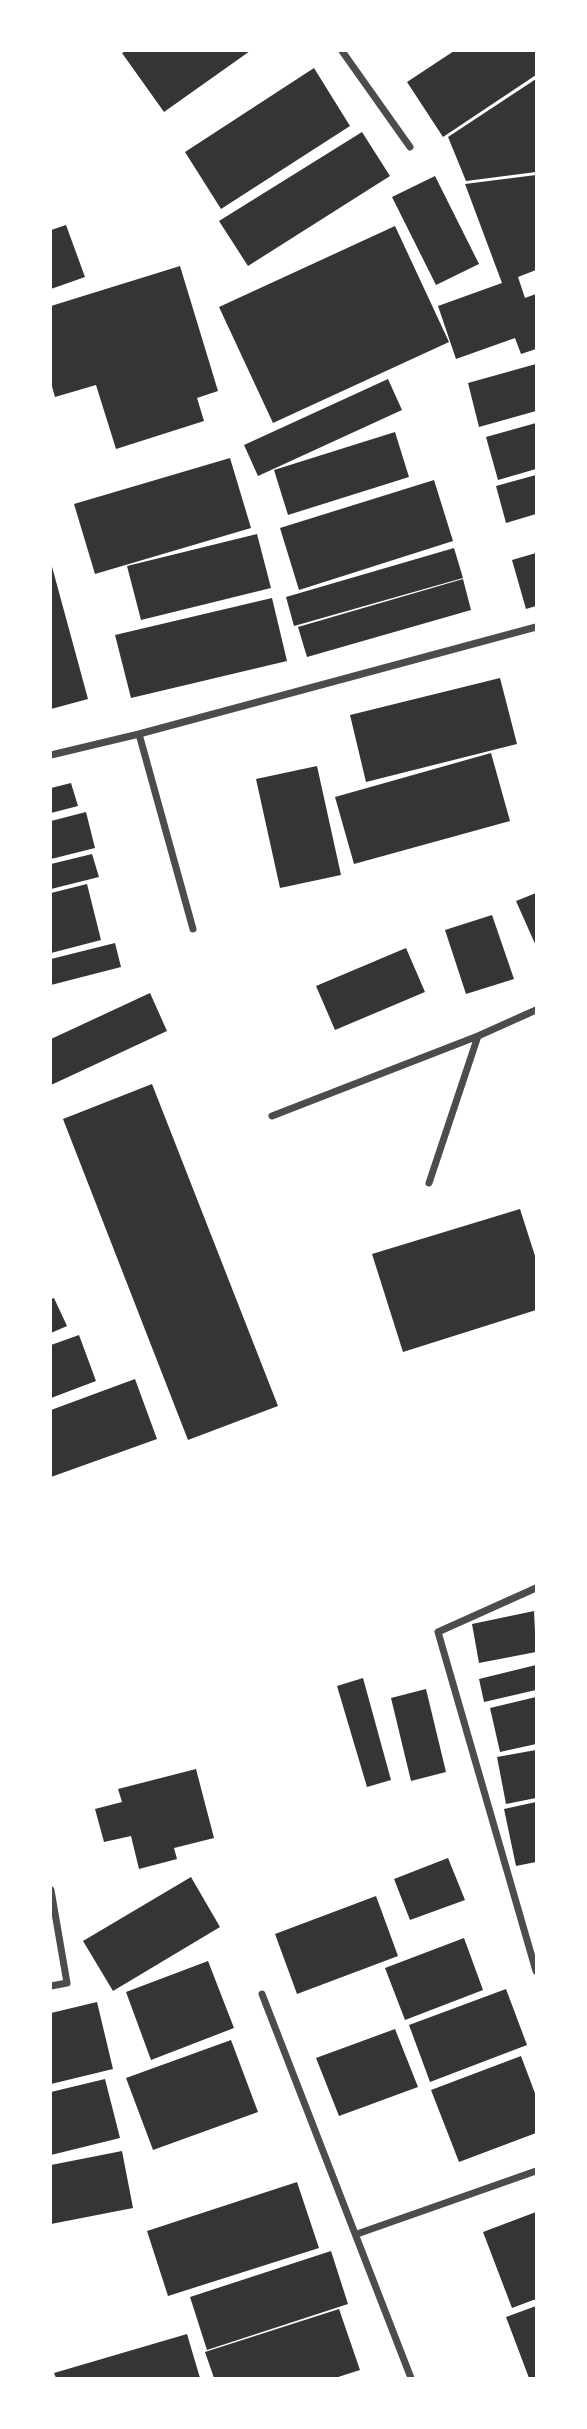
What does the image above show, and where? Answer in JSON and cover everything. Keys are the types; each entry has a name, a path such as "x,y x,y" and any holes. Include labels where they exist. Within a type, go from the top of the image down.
{"street":[{"path":"342,51 410,148"},
{"path":"51,755 139,734 536,627"},
{"path":"139,734 193,929"},
{"path":"272,1116 478,1036 536,1010"},
{"path":"429,1183 478,1036"},
{"path":"536,1588 438,1632 536,1971"},
{"path":"51,1890 67,1983 51,1986"},
{"path":"262,1994 411,2378"},
{"path":"357,2234 536,2171"}],"building":[{"path":"250,51 164,112 122,53"},
{"path":"454,51 536,51 536,75 443,137 407,82"},
{"path":"314,68 350,126 221,209 185,152"},
{"path":"536,79 536,172 466,181 448,137"},
{"path":"362,132 390,176 248,266 219,221"},
{"path":"536,175 536,270 518,277 525,298 536,294 536,349 521,354 515,338 456,359 438,306 502,283 465,184"},
{"path":"435,176 479,264 436,285 392,197"},
{"path":"66,225 85,277 51,289 51,230"},
{"path":"395,226 449,342 273,423 219,307"},
{"path":"180,266 218,391 197,398 204,421 116,449 96,385 55,397 51,383 51,306"},
{"path":"536,364 536,411 479,427 468,383"},
{"path":"388,379 402,410 258,476 244,445"},
{"path":"536,423 536,469 498,480 486,437"},
{"path":"395,432 409,477 288,515 274,470"},
{"path":"230,458 251,528 95,574 74,504"},
{"path":"536,475 536,514 506,523 496,486"},
{"path":"434,480 453,541 299,590 280,528"},
{"path":"257,534 271,588 141,620 127,566"},
{"path":"454,548 463,578 294,626 286,597"},
{"path":"536,553 536,606 526,609 512,560"},
{"path":"51,563 88,699 51,709"},
{"path":"463,579 471,610 307,657 298,627"},
{"path":"272,598 287,661 131,698 115,635"},
{"path":"500,678 517,744 366,782 350,715"},
{"path":"491,753 510,821 354,864 335,797"},
{"path":"317,766 341,875 280,888 256,779"},
{"path":"71,783 78,806 51,813 51,788"},
{"path":"86,812 95,848 51,859 51,821"},
{"path":"92,854 99,877 51,889 51,864"},
{"path":"87,884 101,940 51,953 51,893"},
{"path":"536,893 536,946 516,901"},
{"path":"492,915 514,979 466,994 445,930"},
{"path":"115,943 121,967 51,985 51,959"},
{"path":"406,948 425,992 335,1030 316,986"},
{"path":"150,993 167,1031 51,1085 51,1039"},
{"path":"152,1084 278,1406 188,1440 63,1119"},
{"path":"520,1209 536,1259 536,1310 403,1352 372,1254"},
{"path":"54,1298 67,1326 51,1333 51,1299"},
{"path":"79,1335 96,1381 51,1398 51,1345"},
{"path":"135,1379 157,1439 51,1477 51,1410"},
{"path":"534,1611 536,1652 479,1663 472,1624"},
{"path":"536,1665 536,1690 484,1702 479,1679"},
{"path":"363,1678 391,1780 367,1787 337,1686"},
{"path":"426,1689 446,1772 411,1781 391,1698"},
{"path":"536,1697 536,1744 500,1752 490,1708"},
{"path":"536,1750 536,1798 506,1804 497,1757"},
{"path":"196,1769 214,1838 174,1848 177,1859 139,1869 131,1836 104,1842 95,1809 122,1802 118,1789"},
{"path":"536,1802 536,1862 516,1866 504,1809"},
{"path":"448,1858 465,1900 410,1920 394,1879"},
{"path":"191,1877 220,1927 113,1991 83,1941"},
{"path":"376,1896 398,1956 297,1994 275,1934"},
{"path":"464,1938 483,1990 405,2020 385,1968"},
{"path":"208,1961 234,2028 151,2060 126,1992"},
{"path":"506,1989 527,2045 430,2082 409,2025"},
{"path":"97,2002 113,2069 51,2084 51,2013"},
{"path":"395,2029 418,2087 339,2116 316,2058"},
{"path":"231,2040 258,2112 153,2150 126,2078"},
{"path":"521,2056 536,2096 536,2133 459,2162 431,2090"},
{"path":"105,2079 120,2138 51,2155 51,2092"},
{"path":"122,2151 133,2208 51,2224 51,2165"},
{"path":"297,2182 319,2248 168,2296 147,2231"},
{"path":"536,2212 536,2299 512,2308 483,2232"},
{"path":"331,2251 348,2304 207,2350 190,2297"},
{"path":"536,2306 536,2378 529,2378 506,2317"},
{"path":"339,2309 360,2370 335,2378 214,2378 205,2352"},
{"path":"187,2334 200,2378 56,2378 54,2373"}]}
